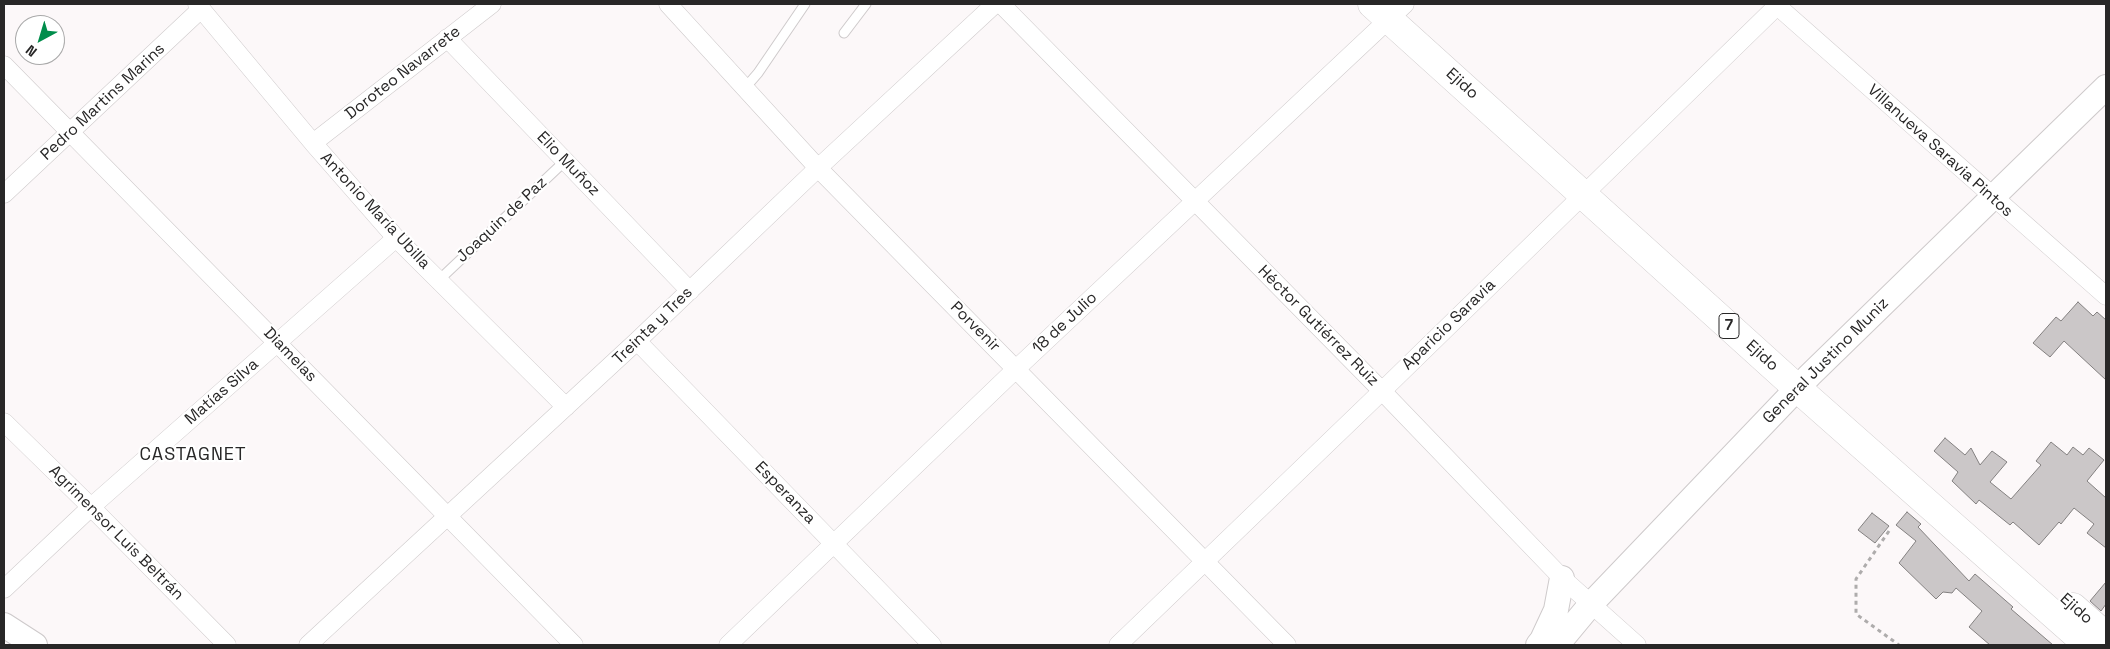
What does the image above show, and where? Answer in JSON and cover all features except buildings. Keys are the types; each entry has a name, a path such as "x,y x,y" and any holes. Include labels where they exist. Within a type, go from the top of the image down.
{"main road":[{"name":"Ejido","path":"1393,8 1804,382 2099,638"}],"street":[{"name":"Doroteo Navarrete","path":"313,143 492,4"},
{"name":"Porvenir","path":"668,4 818,168 1288,645"},
{"name":"Treinta y Tres","path":"308,645 449,518 638,342 818,168 995,4"},
{"name":"Héctor Gutiérrez Ruiz","path":"1001,4 1382,391 1562,578 1637,645"},
{"name":"Aparicio Saravia","path":"1118,645 1382,391 1777,4"},
{"name":"Villanueva Saravia Pintos","path":"1777,4 1993,198 2106,296"},
{"name":"Pedro Martins Marins","path":"4,194 71,132 199,6"},
{"name":"Antonio María Ubilla","path":"199,6 313,143 396,238 566,407"},
{"name":"18 de Julio","path":"728,645 1194,201 1393,8"},
{"name":"Elio Muñoz","path":"447,38 690,291"},
{"name":"Diamelas","path":"4,65 574,645"},
{"name":"General Justino Muniz","path":"1557,645 1591,604 1804,382 2106,87"},
{"name":"Matías Silva","path":"4,589 91,507 396,238"},
{"name":"Esperanza","path":"638,342 932,645"},
{"name":"Agrimensor Luis Beltrán","path":"4,422 227,645"},
{"path":"1538,645 1556,610 1562,578"},
{"path":"4,625 35,645"}],"lane":[{"path":"745,88 758,73 805,4"},
{"path":"844,33 866,4"},
{"name":"Joaquin de Paz","path":"439,280 565,161"}],"path":[{"path":"1889,530 1856,579 1856,614 1899,645"}],"district":[{"name":"CASTAGNET","path":"193,455"}]}
